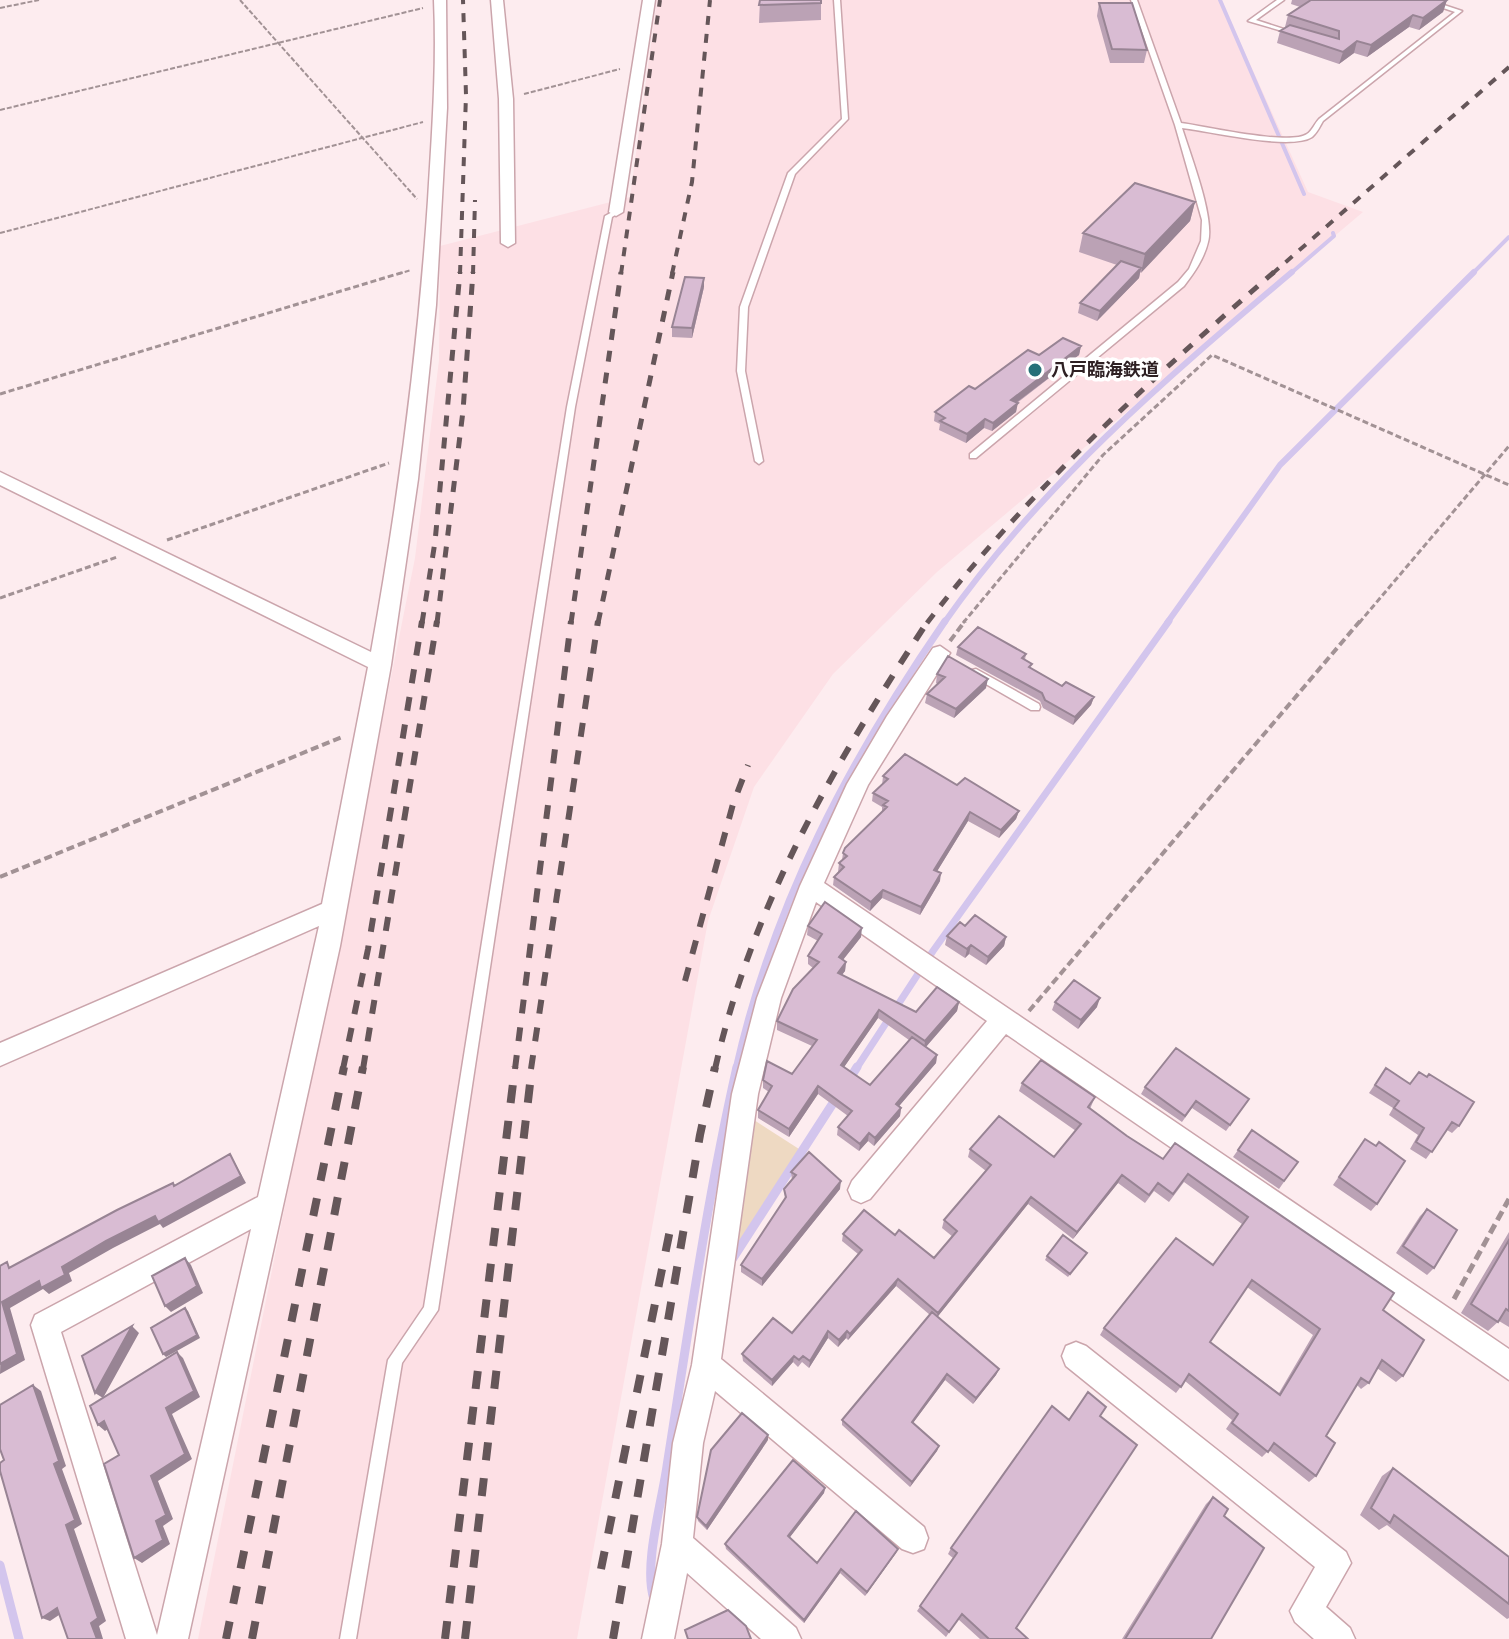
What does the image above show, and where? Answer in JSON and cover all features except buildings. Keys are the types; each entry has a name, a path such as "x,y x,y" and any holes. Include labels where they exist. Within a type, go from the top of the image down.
{"street":[{"path":"497,0 506,99 508,243"},
{"path":"616,212 649,0"},
{"path":"172,1639 328,946 332,910 381,665 414,454 433,264 440,117 440,2"},
{"path":"0,478 381,665"},
{"path":"658,1639 677,1544 688,1443 706,1365 745,1094 769,998 811,886 858,784 894,721 947,657"},
{"path":"811,886 1509,1366"},
{"path":"0,1055 332,910"},
{"path":"861,1190 1011,1021"},
{"path":"142,1639 45,1325 271,1204"},
{"path":"1076,1356 1335,1563 1306,1611 1339,1639"},
{"path":"706,1365 913,1538"},
{"path":"677,1544 785,1639"}],"lane":[{"path":"759,461 741,371 744,307 792,173 845,119 837,0"},
{"path":"973,456 1181,284 1193,269 1205,241 1206,220 1178,125 1134,0"},
{"path":"1281,0 1251,21 1305,38"},
{"path":"1178,125 1226,129 1265,139 1296,140 1309,135 1321,120 1459,11 1423,0"},
{"path":"348,1639 395,1360 431,1310 571,407 609,216 616,212"},
{"path":"967,669 1035,707"}],"path":[{"path":"0,8 39,0"},
{"path":"240,0 434,218"},
{"path":"0,110 440,2"},
{"path":"506,99 640,63"},
{"path":"0,233 440,117"},
{"path":"0,394 433,264"},
{"path":"947,657 993,583 1103,455 1212,355 1509,485"},
{"path":"1011,1021 1509,446"},
{"path":"0,598 414,454"},
{"path":"0,877 368,726"},
{"path":"1443,1321 1509,1199"}],"shaded area":[{"path":"657,0 1221,0 1308,192 1363,212 937,572 833,674 754,787 708,921 577,1639 198,1639 415,558 439,360 440,246 630,197"},
{"path":"754,1120 799,1149 736,1249"}],"waterway":[{"path":"1220,0 1304,194"},
{"path":"1290,274 1334,236 1333,233"},
{"path":"1474,272 1509,237"},
{"path":"944,623 1021,525 1106,436 1292,272"},
{"path":"1167,623 1280,465 1474,272"},
{"path":"736,1069 771,949 818,835 877,726 945,621"},
{"path":"856,1069 933,951 1169,621"},
{"path":"654,1599 651,1585 654,1534 707,1216 737,1067"},
{"path":"849,1080 857,1067"},
{"path":"733,1258 837,1097"},
{"path":"0,1565 19,1639"}],"railway":[{"path":"460,274 466,95 463,0"},
{"path":"621,274 660,0"},
{"path":"672,274 692,182 710,0"},
{"path":"1272,274 1509,67"},
{"path":"473,274 475,200"},
{"path":"422,623 435,542 460,272"},
{"path":"437,623 463,411 473,272"},
{"path":"571,623 621,272"},
{"path":"598,623 673,272"},
{"path":"927,623 966,574 1048,483 1136,396 1274,272"},
{"path":"343,1069 368,949 422,621"},
{"path":"363,1069 437,621"},
{"path":"515,1069 571,621"},
{"path":"531,1069 598,621"},
{"path":"715,1069 731,1008 774,892 830,781 928,621"},
{"path":"685,981 733,804 748,765"},
{"path":"226,1639 344,1067"},
{"path":"252,1639 363,1067"},
{"path":"445,1639 515,1067"},
{"path":"465,1639 532,1067"},
{"path":"613,1639 700,1135 715,1067"},
{"path":"601,1569 670,1230"}],"place":[{"name":"八戸臨海鉄道","path":"1035,370"}]}
